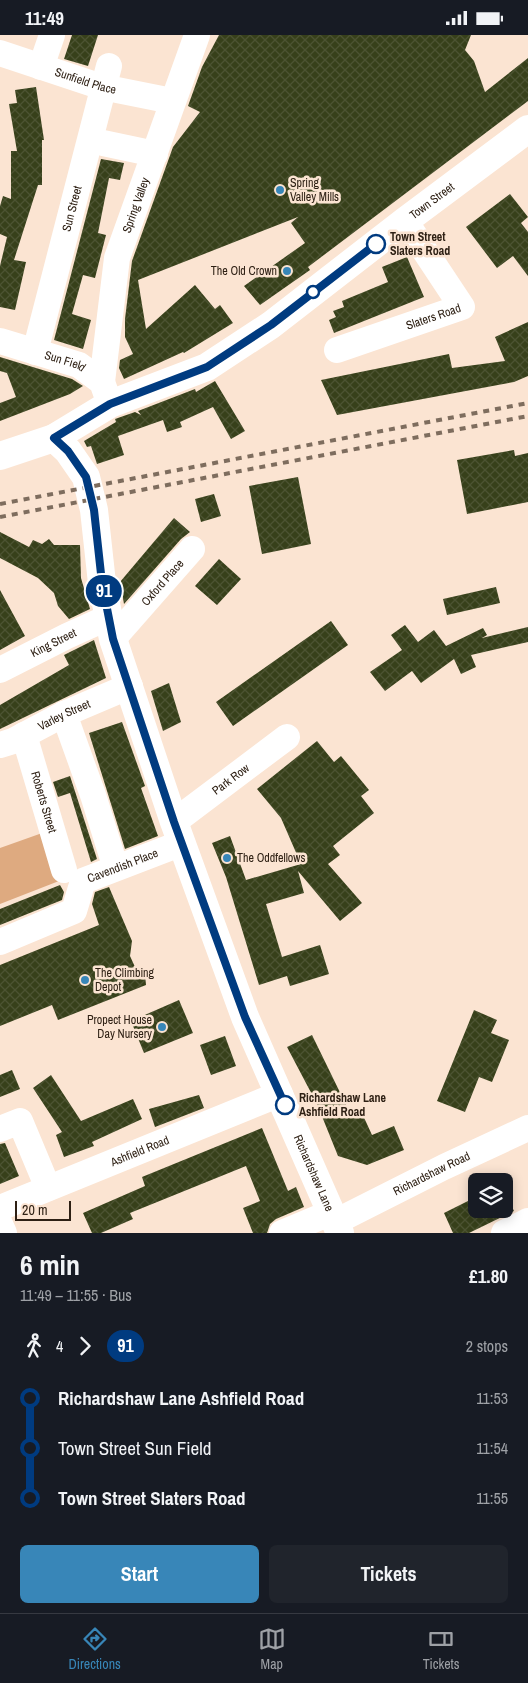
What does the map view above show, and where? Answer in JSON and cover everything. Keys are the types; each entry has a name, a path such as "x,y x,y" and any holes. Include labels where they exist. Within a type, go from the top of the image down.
{"main road":[{"name":"Town Street","path":"0,456 54,438 106,393 207,367 271,325 528,129"},
{"name":"Richardshaw Lane","path":"54,438 68,451 86,477 94,510 102,583 111,628 178,832 245,1017 335,1223"}],"street":[{"path":"41,67 52,35"},
{"name":"Spring Valley","path":"106,393 117,258 156,154 172,101 197,35"},
{"name":"Sunfield Place","path":"0,53 41,67 105,77 172,101"},
{"name":"Sun Street","path":"35,352 105,77"},
{"path":"103,143 156,154"},
{"name":"Slaters Road","path":"337,350 462,307 405,221"},
{"name":"Sun Field","path":"0,341 79,365 106,393"},
{"name":"Oxford Place","path":"111,628 192,549"},
{"name":"King Street","path":"0,670 66,636 111,628"},
{"name":"Varley Street","path":"0,745 64,714 130,686"},
{"path":"64,714 94,795 112,856"},
{"name":"Roberts Street","path":"24,735 64,870"},
{"name":"Park Row","path":"178,832 287,737"},
{"name":"Cavendish Place","path":"0,942 74,911 83,881 178,832"},
{"name":"Ashfield Road","path":"0,1208 280,1094"},
{"path":"0,1129 20,1121 48,1188"},
{"name":"Richardshaw Road","path":"282,1233 335,1223 444,1167 528,1128"},
{"path":"504,1233 528,1221"},
{"path":"0,1224 4,1233"}],"shaded area":[{"path":"45,832 59,881 0,904 0,848"}],"building":[{"path":"72,35 98,35 88,66 64,59"},
{"name":"Spring Valley Mills","path":"219,35 471,35 465,50 474,61 485,92 528,58 528,101 308,267 310,270 260,305 244,286 305,243 291,223 298,217 138,280 146,329 195,285 215,309 220,305 233,323 184,353 124,379 119,368 120,360 133,354 125,337 125,319 132,261 173,147 200,112 188,106 202,67"},
{"path":"36,87 44,140 42,140 42,185 38,185 14,260 26,262 15,310 0,307 0,266 7,237 0,234 0,206 3,196 11,199 11,151 17,151 9,104 17,103 15,90"},
{"path":"101,159 124,163 120,180 109,178 98,233 106,235 95,278 83,275 72,314 91,320 83,349 54,340"},
{"path":"510,194 528,217 521,223 528,232 528,276 513,256 497,268 466,227"},
{"path":"407,257 424,297 334,333 329,320 336,317 333,311 344,307 342,301 388,282 382,267"},
{"path":"528,322 528,376 514,382 337,415 321,380 449,354 452,368 505,361 495,337"},
{"path":"0,357 72,379 83,386 70,394 0,421 0,403 16,397 7,373 0,371"},
{"path":"215,381 245,431 231,439 213,407 180,422 182,427 167,432 163,420 118,436 124,455 97,464 91,446 87,447 84,441 116,422 115,419 135,412 141,415 138,411 195,389 196,392"},
{"path":"514,450 515,456 528,453 528,502 467,514 457,460"},
{"path":"298,477 311,544 262,554 249,486"},
{"path":"214,494 221,516 201,522 195,499"},
{"path":"174,518 190,532 181,539 124,604 120,582"},
{"path":"0,532 29,547 33,540 42,544 49,539 54,545 80,545 81,578 90,609 69,619 58,606 54,593 38,578 0,558"},
{"path":"219,559 241,579 217,605 195,586"},
{"path":"496,587 500,603 447,615 443,599"},
{"path":"0,590 25,636 0,650"},
{"path":"331,621 348,645 233,726 216,702"},
{"path":"405,625 418,642 434,630 446,646 483,628 487,635 482,638 528,627 528,642 471,655 476,667 461,674 454,659 421,683 412,671 385,691 370,672 402,650 391,635"},
{"path":"94,640 106,678 0,729 0,705 69,665 64,655"},
{"path":"169,683 181,722 163,731 151,691"},
{"path":"122,722 145,786 141,788 158,836 125,849 89,733"},
{"path":"317,741 334,762 341,756 369,790 361,796 374,813 333,846 340,855 328,864 362,903 340,921 298,871 304,893 266,904 282,957 320,945 329,974 290,986 287,976 259,985 226,877 212,843 230,836 246,880 301,864 281,818 257,789"},
{"path":"70,776 97,859 91,862 70,793 58,797 53,782"},
{"path":"60,885 64,892 62,900 0,925 0,909"},
{"name":"The Climbing Depot","path":"109,887 132,941 130,956 135,967 145,974 146,985 58,1020 52,1005 0,1026 0,965 99,925 92,904 95,892"},
{"name":"Propect House Day Nursery","path":"179,1000 193,1033 144,1053 131,1021"},
{"path":"474,1010 497,1020 491,1033 509,1040 492,1082 479,1077 465,1112 437,1101"},
{"path":"312,1035 351,1115 361,1111 372,1135 394,1126 404,1150 367,1165 338,1156 317,1104 287,1047"},
{"path":"225,1036 236,1066 211,1075 200,1045"},
{"path":"12,1070 20,1089 0,1097 0,1075"},
{"path":"51,1075 81,1121 133,1099 142,1119 92,1142 94,1146 64,1157 56,1135 62,1132 33,1088"},
{"path":"199,1095 204,1108 155,1127 149,1109"},
{"path":"262,1128 288,1191 296,1187 304,1207 276,1219 270,1224 267,1233 253,1233 243,1208 260,1201 246,1166 130,1213 133,1219 101,1233 92,1233 83,1213 145,1186 142,1177"},
{"path":"5,1143 19,1176 0,1184 0,1144"},
{"path":"468,1201 468,1218 500,1218 469,1233 453,1233 444,1213"}],"railway":[{"path":"0,504 528,403"},
{"path":"0,517 528,416"}],"bus line":[{"name":"91","path":"285,1105 245,1017 174,822 113,639 102,583 94,510 86,477 68,451 54,438 110,404 170,383 207,367 271,325 376,244"}],"place":[{"name":"Spring Valley Mills","path":"280,190"},
{"name":"Town Street Slaters Road","path":"376,244"},
{"name":"The Old Crown","path":"287,271"},
{"name":"The Oddfellows","path":"227,858"},
{"name":"The Climbing Depot","path":"85,980"},
{"name":"Propect House Day Nursery","path":"162,1027"},
{"name":"Richardshaw Lane Ashfield Road","path":"285,1105"}]}
